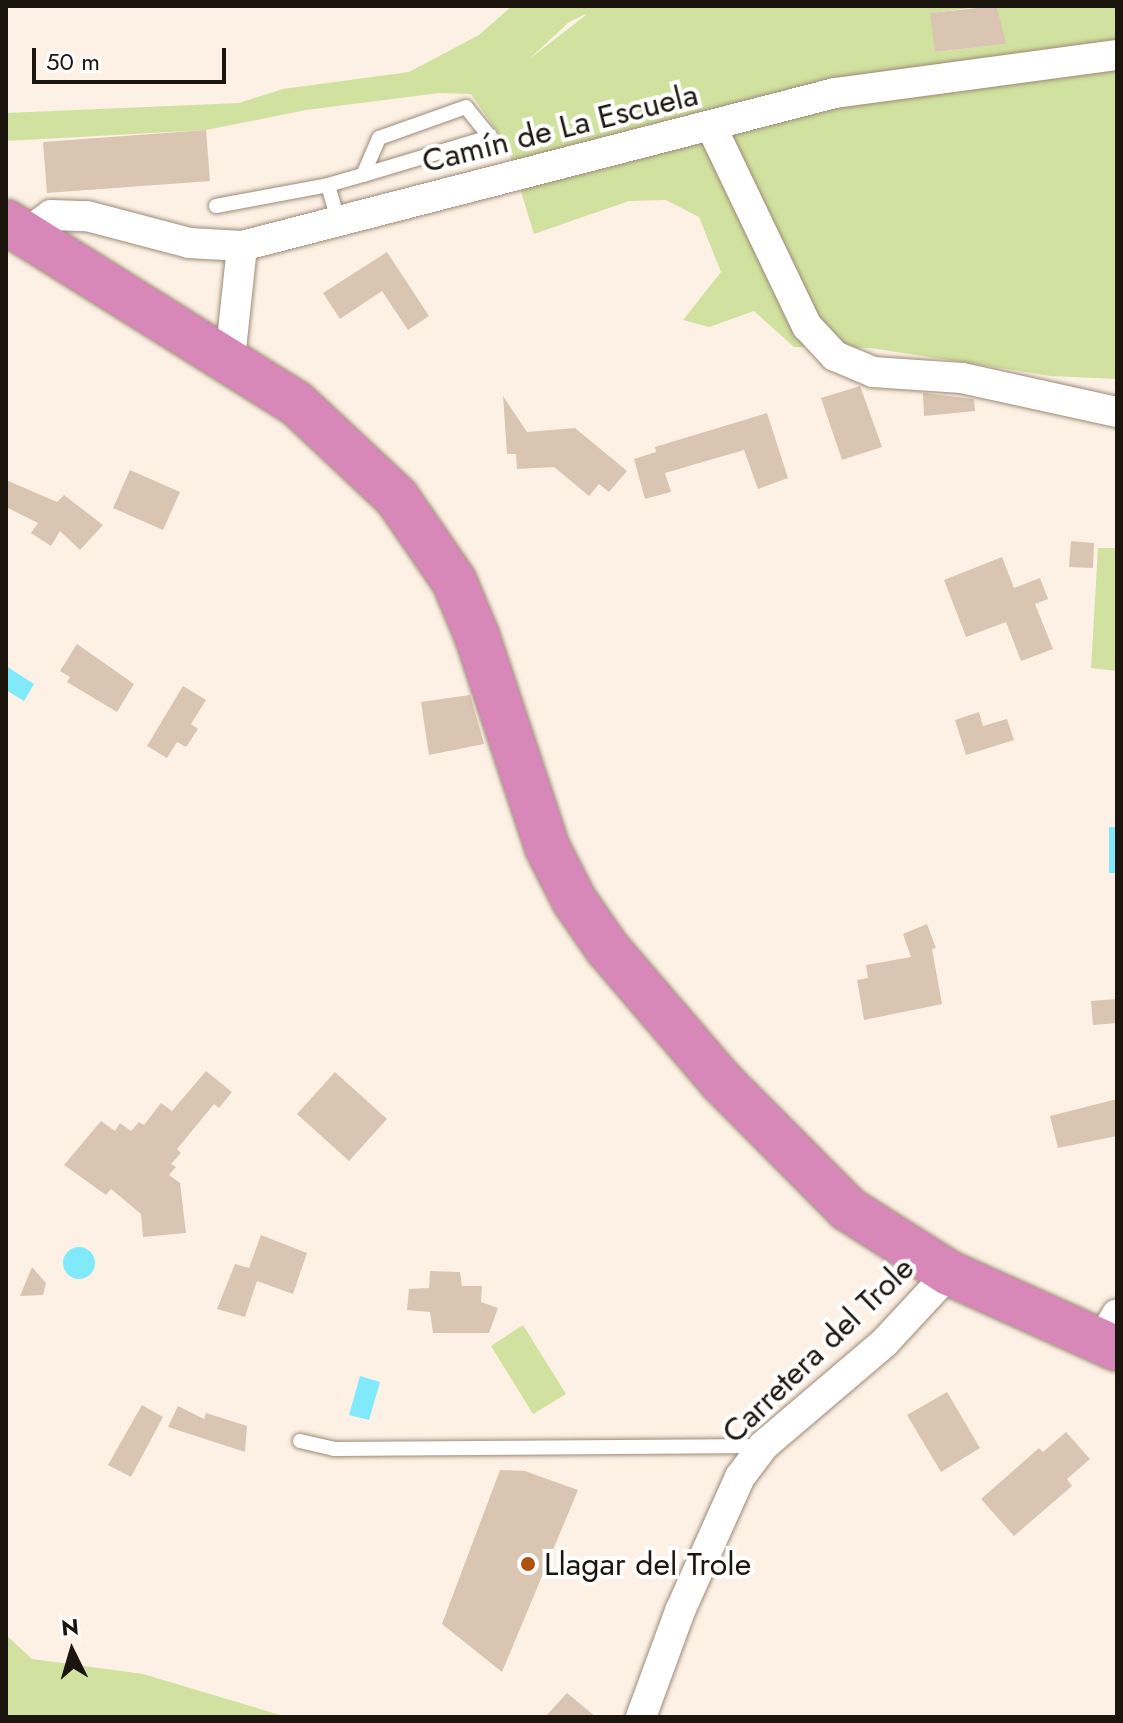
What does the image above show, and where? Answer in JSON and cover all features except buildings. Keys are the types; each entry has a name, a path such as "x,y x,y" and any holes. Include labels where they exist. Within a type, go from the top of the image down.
{"highway":[{"path":"17,227 296,403 397,498 454,581 547,847 607,948 722,1082 848,1209 949,1273 1112,1335"}],"street":[{"name":"Camín de La Escuela","path":"17,227 51,215 87,216 189,243 242,246 622,146 712,128 835,93 1117,55"},
{"path":"712,128 807,326 835,356 873,372 962,378 1117,412"},
{"path":"230,359 242,246"},
{"name":"Carretera del Trole","path":"641,1717 680,1611 740,1477 763,1446 884,1343 949,1273"}],"lane":[{"path":"216,206 328,185 363,175 377,171 490,137 466,107 379,138 363,175"},
{"path":"328,185 338,221"},
{"path":"300,1441 334,1449 763,1446"}],"green space":[{"path":"512,6 987,6 931,13 936,52 1005,44 997,6 1117,6 1117,379 1051,376 871,348 794,347 754,311 709,327 683,320 721,272 699,217 666,200 629,201 534,234 507,146 471,94 439,93 306,110 206,130 6,141 6,113 239,103 283,89 409,72 479,35","holes":["586,15 528,60 569,22"]},
{"path":"1098,548 1117,548 1117,671 1091,668"},
{"path":"523,1325 566,1394 533,1414 491,1346"},
{"path":"6,1635 32,1659 143,1674 287,1717 6,1717"}],"water":[{"path":"6,666 34,684 24,701 6,690"},
{"path":"1109,827 1117,827 1117,873 1109,873"},
{"path":"79,1247 90,1252 95,1263 90,1274 79,1279 68,1274 63,1263 68,1252"},
{"path":"360,1376 380,1382 369,1420 349,1415"}],"place":[{"name":"Llagar del Trole","path":"528,1564"}]}
